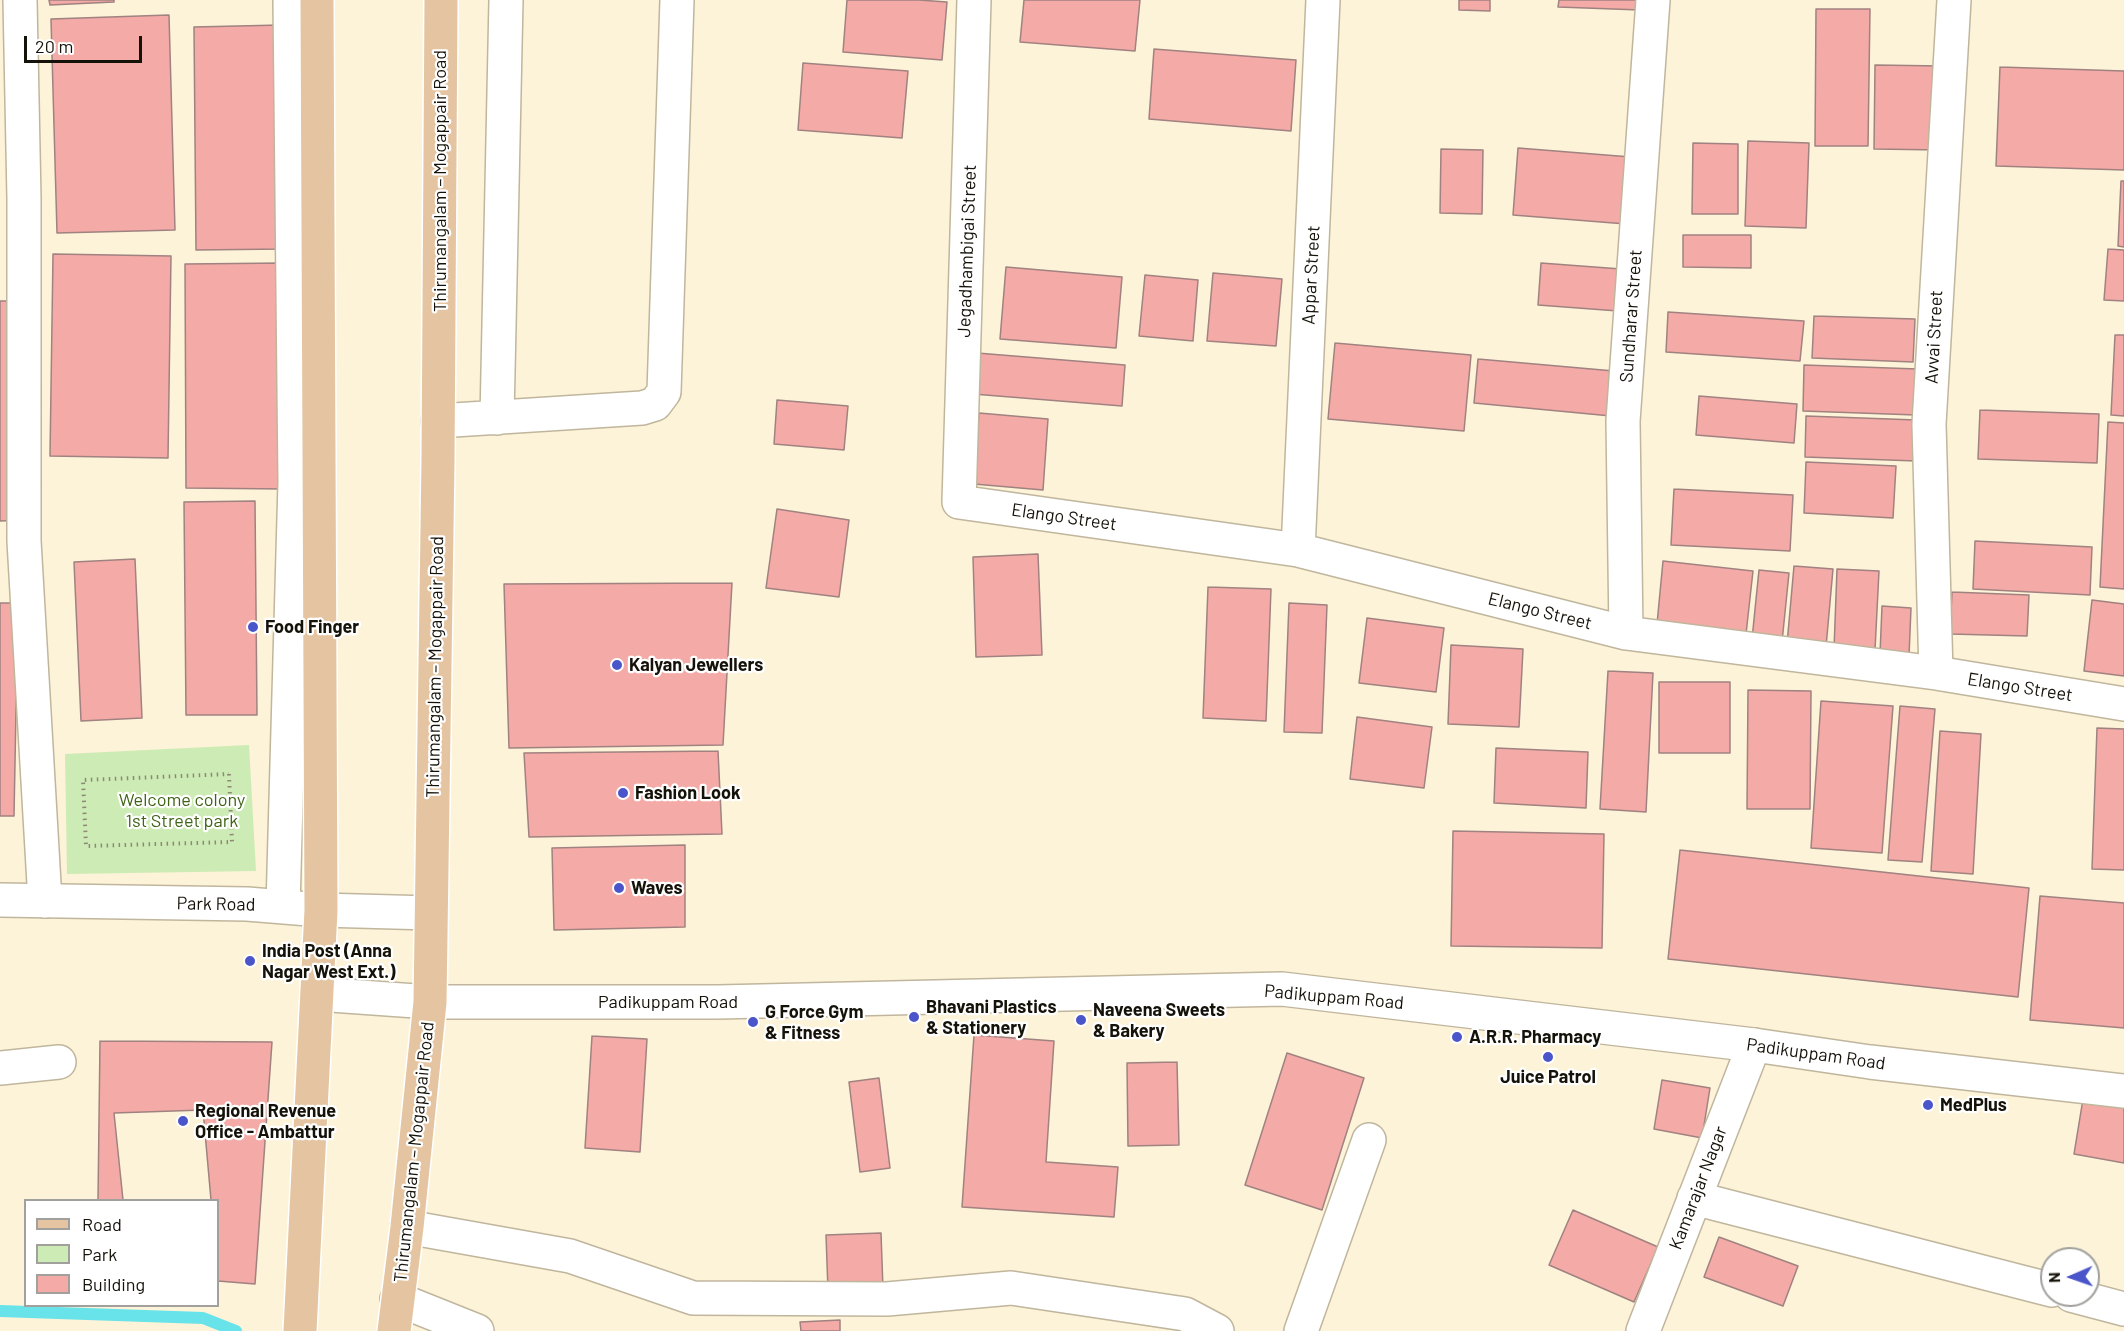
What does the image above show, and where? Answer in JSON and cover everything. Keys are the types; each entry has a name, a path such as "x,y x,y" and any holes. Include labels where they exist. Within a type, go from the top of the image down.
{"main road":[{"path":"300,1322 321,910 317,0"},
{"name":"Thirumangalam – Mogappair Road","path":"393,1331 407,1227 430,1002 441,0"}],"street":[{"path":"20,0 24,199 12,541 45,901"},
{"path":"283,906 295,482 290,0"},
{"path":"497,418 506,0"},
{"path":"438,421 642,408 656,404 664,392 677,0"},
{"name":"Jegadhambigai Street","path":"960,502 974,0"},
{"name":"Appar Street","path":"1299,550 1323,0"},
{"name":"Sundharar Street","path":"1626,633 1623,421 1653,0"},
{"name":"Avvai Street","path":"1936,673 1929,424 1954,0"},
{"name":"Elango Street","path":"960,502 1299,550 1626,633 1936,673 2124,704"},
{"name":"Park Road","path":"0,900 283,906 321,910 431,913"},
{"name":"Padikuppam Road","path":"430,1002 730,1002 1282,989 2124,1091"},
{"path":"317,994 430,1002"},
{"name":"Kamarajar Nagar","path":"1642,1331 1754,1045"},
{"path":"0,1068 59,1062"},
{"path":"1302,1331 1369,1140"},
{"path":"1694,1198 2040,1287"},
{"path":"407,1227 570,1256 693,1298 887,1299 1011,1288 1185,1314 1217,1331"},
{"path":"397,1299 477,1331"},
{"path":"2100,1303 2124,1309"}],"path":[{"path":"229,774 232,842 86,846 82,780 229,774"}],"green space":[{"name":"Welcome colony 1st Street park","path":"249,745 256,871 67,874 65,754"}],"building":[{"path":"49,0 114,0 114,2 50,5"},
{"path":"847,0 947,2 942,60 843,52"},
{"path":"1024,0 1140,0 1135,51 1020,42"},
{"path":"1459,0 1490,0 1490,11 1459,10"},
{"path":"1559,0 1640,0 1640,10 1558,7"},
{"path":"1816,9 1870,9 1868,146 1815,146"},
{"path":"169,15 175,230 57,233 51,19"},
{"path":"281,25 283,249 196,250 194,27"},
{"path":"1154,49 1296,60 1291,131 1149,119"},
{"path":"803,63 908,71 902,138 798,130"},
{"path":"1875,65 1942,66 1941,150 1874,149"},
{"path":"2000,67 2124,71 2124,170 1996,166"},
{"path":"1748,141 1809,143 1806,228 1745,226"},
{"path":"1693,143 1738,144 1738,214 1692,214"},
{"path":"1518,148 1631,157 1626,224 1513,215"},
{"path":"1441,149 1483,150 1482,214 1440,213"},
{"path":"2121,181 2124,181 2124,247 2118,246"},
{"path":"1683,235 1751,235 1751,268 1683,267"},
{"path":"2108,249 2124,250 2124,301 2104,300"},
{"path":"53,254 171,256 168,458 50,456"},
{"path":"284,263 284,489 186,488 185,264"},
{"path":"1541,263 1621,269 1618,311 1538,305"},
{"path":"1006,267 1122,277 1116,348 1000,339"},
{"path":"1213,273 1282,279 1276,346 1207,341"},
{"path":"1145,275 1198,280 1193,341 1139,336"},
{"path":"0,301 19,301 22,520 0,521"},
{"path":"1668,312 1804,321 1800,361 1666,352"},
{"path":"1814,316 1915,319 1913,362 1812,358"},
{"path":"2115,335 2124,335 2124,416 2111,415"},
{"path":"1335,343 1471,355 1464,431 1328,419"},
{"path":"977,353 1125,365 1122,406 973,394"},
{"path":"1478,359 1614,371 1611,416 1474,403"},
{"path":"1804,365 1918,369 1916,415 1803,411"},
{"path":"1699,396 1797,404 1794,443 1696,435"},
{"path":"777,400 848,406 844,450 774,444"},
{"path":"1980,410 2099,414 2097,463 1978,459"},
{"path":"979,413 1048,419 1043,490 974,484"},
{"path":"1806,416 1917,420 1916,461 1805,457"},
{"path":"2108,422 2124,423 2124,589 2100,587"},
{"path":"1806,462 1896,466 1893,518 1804,513"},
{"path":"1674,489 1793,495 1790,551 1671,545"},
{"path":"255,501 257,715 186,715 184,502"},
{"path":"777,509 849,520 839,597 766,588"},
{"path":"1975,541 2092,547 2090,595 1973,589"},
{"path":"1038,554 1042,655 976,657 973,557"},
{"path":"135,559 142,718 81,721 74,562"},
{"path":"1663,561 1753,571 1746,634 1657,624"},
{"path":"1794,566 1833,569 1826,647 1787,644"},
{"path":"1837,569 1879,571 1875,650 1834,649"},
{"path":"1759,570 1789,573 1782,642 1752,639"},
{"name":"Kalyan Jewellers","path":"732,583 723,745 509,748 504,584"},
{"path":"1208,587 1271,589 1266,721 1203,718"},
{"path":"1952,592 2029,595 2027,636 1950,634"},
{"path":"2092,600 2124,604 2124,676 2084,671"},
{"path":"0,603 18,603 14,816 0,816"},
{"path":"1289,603 1327,605 1322,733 1284,732"},
{"path":"1882,606 1911,608 1909,656 1880,654"},
{"path":"1367,618 1444,628 1436,692 1359,683"},
{"path":"1451,645 1523,649 1519,727 1448,724"},
{"path":"1608,671 1653,673 1646,812 1600,809"},
{"path":"1659,682 1730,682 1730,753 1659,753"},
{"path":"1748,690 1811,691 1810,809 1747,809"},
{"path":"1821,701 1893,706 1882,853 1811,848"},
{"path":"1900,706 1935,709 1922,862 1888,860"},
{"path":"1357,717 1432,727 1424,788 1350,779"},
{"path":"2097,728 2124,729 2124,870 2092,869"},
{"path":"1940,731 1981,734 1973,874 1931,871"},
{"path":"1496,748 1588,752 1586,808 1494,803"},
{"name":"Fashion Look","path":"718,751 722,834 529,837 524,753"},
{"path":"1453,831 1604,834 1602,948 1451,946"},
{"name":"Waves","path":"685,845 685,927 554,930 552,848"},
{"path":"1680,850 2029,888 2018,997 1668,959"},
{"path":"2040,896 2124,903 2124,1028 2030,1020"},
{"path":"974,1035 1054,1041 1046,1162 1118,1167 1114,1217 962,1207"},
{"path":"592,1036 647,1039 640,1152 585,1148"},
{"name":"Regional Revenue Office - Ambattur","path":"100,1041 272,1042 255,1284 219,1281 219,1199 98,1199"},
{"path":"1287,1053 1364,1078 1322,1210 1245,1185"},
{"path":"1177,1062 1179,1145 1128,1146 1127,1063"},
{"path":"879,1078 890,1168 860,1172 849,1082"},
{"path":"1662,1080 1710,1088 1702,1138 1654,1129"},
{"path":"2083,1099 2124,1106 2124,1163 2074,1154"},
{"path":"203,1110 211,1199 123,1199 114,1113"},
{"path":"1573,1210 1658,1247 1634,1302 1549,1265"},
{"path":"881,1233 883,1289 828,1291 826,1235"},
{"path":"1719,1237 1798,1266 1783,1306 1704,1277"},
{"path":"840,1320 840,1331 801,1331 800,1322"}],"waterway":[{"path":"0,1311 203,1318 236,1331"}],"place":[{"name":"Food Finger","path":"253,627"},
{"name":"Kalyan Jewellers","path":"617,665"},
{"name":"Fashion Look","path":"623,793"},
{"name":"Waves","path":"619,888"},
{"name":"India Post (Anna Nagar West Ext.)","path":"250,961"},
{"name":"Bhavani Plastics & Stationery","path":"914,1017"},
{"name":"Naveena Sweets & Bakery","path":"1081,1020"},
{"name":"G Force Gym & Fitness","path":"753,1022"},
{"name":"A.R.R. Pharmacy","path":"1457,1037"},
{"name":"Juice Patrol","path":"1548,1057"},
{"name":"MedPlus","path":"1928,1105"},
{"name":"Regional Revenue Office - Ambattur","path":"183,1121"}]}
